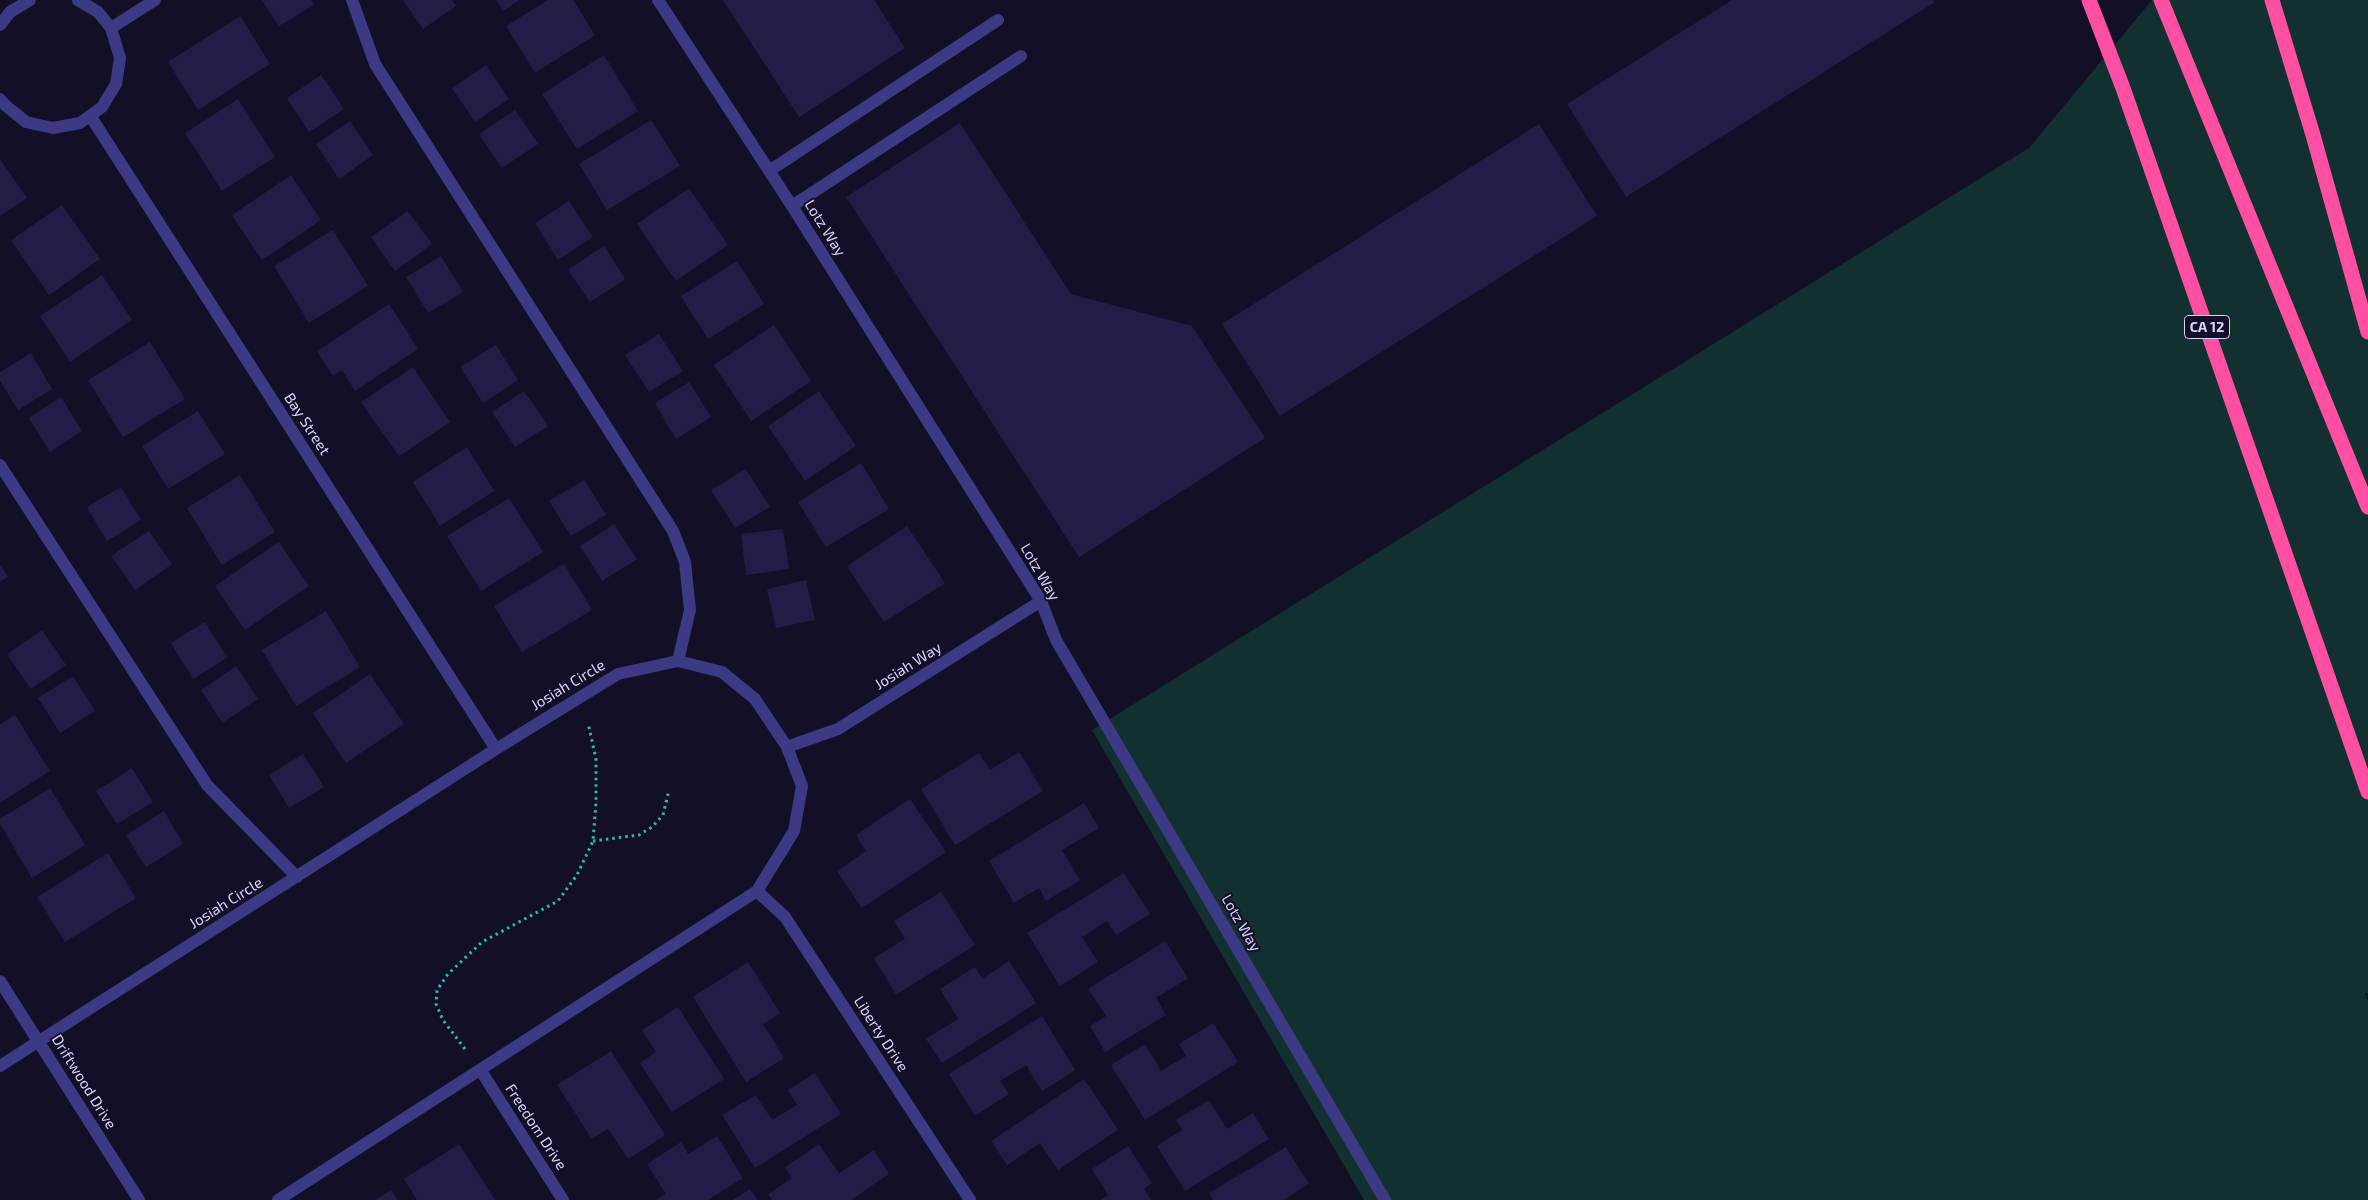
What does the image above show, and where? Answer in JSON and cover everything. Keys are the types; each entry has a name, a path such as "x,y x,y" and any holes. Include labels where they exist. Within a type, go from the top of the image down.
{"highway":[{"name":"CA 12","path":"2089,0 2146,153 2368,792"},
{"path":"2161,0 2368,507"},
{"path":"2272,0 2313,134 2368,332"}],"street":[{"path":"0,99 26,122 53,128 80,123 91,117 102,107 116,84 120,58 111,28 98,12 78,0"},
{"path":"111,28 154,0"},
{"path":"352,0 375,64 674,531 685,562 690,610 678,661"},
{"name":"Lotz Way","path":"658,0 792,206 1041,601 1056,640 1385,1200"},
{"path":"0,25 21,2"},
{"path":"769,171 998,20"},
{"path":"792,206 1021,56"},
{"name":"Bay Street","path":"91,117 496,749"},
{"path":"0,465 207,785 297,877"},
{"name":"Josiah Way","path":"787,747 838,728 1041,601"},
{"name":"Josiah Circle","path":"0,1066 496,749 618,674 678,661 722,672 755,700 787,747 802,786 794,831 757,891 481,1071 278,1200"},
{"name":"Liberty Drive","path":"757,891 785,917 970,1200"},
{"name":"Driftwood Drive","path":"0,981 139,1200"},
{"name":"Freedom Drive","path":"481,1071 564,1200"}],"path":[{"path":"465,1050 443,1020 436,1004 437,990 448,974 482,942 558,901 577,875 593,841 596,803 596,759 588,722"},
{"path":"593,841 639,835 652,827 663,815 669,790"}],"green space":[{"path":"2152,0 2368,0 2368,993 2365,993 2368,1002 2368,1200 1364,1200 1092,730 2029,148"}],"building":[{"path":"262,0 311,0 314,5 279,26"},
{"path":"403,0 452,0 456,6 423,29"},
{"path":"496,0 519,0 503,11"},
{"path":"548,0 573,0 595,35 535,73 506,26"},
{"path":"723,0 874,0 905,48 799,117"},
{"path":"1732,0 1933,0 1935,2 1626,197 1567,104"},
{"path":"240,16 270,64 198,110 168,62"},
{"path":"604,55 638,111 577,149 542,94"},
{"path":"486,65 509,99 475,122 452,88"},
{"path":"321,75 344,109 309,132 287,98"},
{"path":"238,99 275,157 222,191 185,133"},
{"path":"515,110 538,144 502,168 479,134"},
{"path":"651,120 680,166 607,210 579,164"},
{"path":"350,121 373,155 339,179 316,144"},
{"path":"960,123 1071,294 1192,326 1265,438 1079,557 846,197"},
{"path":"1539,124 1597,216 1280,416 1222,324"},
{"path":"0,159 27,198 0,216"},
{"path":"291,175 321,220 262,260 232,215"},
{"path":"689,188 728,245 676,281 637,224"},
{"path":"569,201 593,237 558,260 535,223"},
{"path":"62,205 100,259 49,295 11,240"},
{"path":"408,211 432,244 395,271 371,237"},
{"path":"333,230 368,286 309,323 274,266"},
{"path":"604,246 625,279 590,302 568,270"},
{"path":"441,256 463,292 428,313 406,277"},
{"path":"737,261 764,304 708,339 681,296"},
{"path":"102,275 132,320 70,362 40,316"},
{"path":"389,304 418,349 355,391 342,370 333,376 317,351"},
{"path":"774,325 811,381 751,421 714,365"},
{"path":"659,334 683,371 649,392 625,355"},
{"path":"150,342 185,399 123,437 88,380"},
{"path":"496,345 518,380 483,403 460,367"},
{"path":"31,353 52,389 18,410 0,381 0,372"},
{"path":"413,367 450,422 399,456 361,402"},
{"path":"689,382 711,417 676,439 655,403"},
{"path":"524,391 548,426 515,447 492,412"},
{"path":"819,391 856,446 805,481 768,426"},
{"path":"61,397 82,431 50,452 29,418"},
{"path":"198,411 225,454 168,489 142,446"},
{"path":"467,447 494,491 440,526 413,482"},
{"path":"861,463 889,509 826,547 798,502"},
{"path":"746,469 770,507 735,528 711,490"},
{"path":"240,475 275,532 222,565 187,508"},
{"path":"584,480 606,515 571,536 549,501"},
{"path":"121,487 141,520 107,541 87,507"},
{"path":"509,498 543,552 481,591 447,536"},
{"path":"614,524 637,559 602,581 580,546"},
{"path":"907,526 945,583 884,622 847,566"},
{"path":"783,529 789,569 746,575 741,534"},
{"path":"149,531 172,564 135,590 111,556"},
{"path":"279,542 309,586 245,630 215,586"},
{"path":"564,564 592,610 522,652 494,606"},
{"path":"0,565 8,577 0,582"},
{"path":"806,580 815,620 776,628 767,589"},
{"path":"326,611 360,667 296,706 262,650"},
{"path":"205,622 227,658 193,679 171,643"},
{"path":"42,630 66,665 31,689 7,654"},
{"path":"236,666 258,699 222,723 201,690"},
{"path":"370,674 404,724 346,763 313,713"},
{"path":"73,676 95,711 60,733 38,698"},
{"path":"15,715 50,771 0,803 0,724"},
{"path":"1019,752 1043,791 955,845 921,789 979,753 990,770"},
{"path":"303,754 324,787 289,808 269,775"},
{"path":"132,768 153,802 117,824 96,791"},
{"path":"50,788 85,845 32,878 0,824 0,819"},
{"path":"910,799 946,852 862,908 837,871 866,851 856,835"},
{"path":"1084,803 1099,828 1062,850 1080,880 1046,901 1039,888 1014,903 989,861"},
{"path":"164,811 183,844 146,867 126,835"},
{"path":"108,853 136,898 65,942 37,897"},
{"path":"1124,873 1150,914 1116,935 1107,921 1082,937 1098,962 1060,986 1027,933"},
{"path":"941,892 975,945 896,995 874,958 905,939 894,921"},
{"path":"1165,941 1188,978 1156,998 1166,1015 1105,1052 1090,1026 1106,1016 1088,989"},
{"path":"1009,961 1036,1003 942,1063 926,1039 958,1019 940,989 975,967 982,979"},
{"path":"748,962 780,1013 763,1024 784,1058 746,1082 693,997"},
{"path":"678,1007 724,1079 672,1112 640,1063 656,1052 642,1030"},
{"path":"1042,1016 1075,1070 1042,1091 1026,1065 1000,1081 1009,1094 975,1116 949,1074"},
{"path":"1213,1023 1238,1062 1145,1120 1111,1065 1145,1044 1161,1071 1186,1056 1179,1044"},
{"path":"611,1051 665,1135 628,1159 608,1129 592,1139 557,1085"},
{"path":"815,1073 841,1114 755,1168 722,1115 756,1095 772,1120 797,1105 788,1090"},
{"path":"1084,1079 1118,1130 1058,1170 1040,1143 1007,1165 991,1141"},
{"path":"1209,1100 1227,1129 1253,1113 1269,1139 1185,1191 1157,1146 1182,1130 1176,1120"},
{"path":"717,1136 743,1178 708,1200 656,1200 666,1194 647,1164 681,1142 688,1154"},
{"path":"459,1144 495,1200 417,1200 404,1179"},
{"path":"819,1144 839,1173 874,1150 889,1174 851,1200 772,1200 768,1194 792,1178 785,1167"},
{"path":"1128,1146 1152,1183 1144,1189 1151,1200 1101,1200 1108,1195 1092,1169"},
{"path":"1286,1147 1309,1184 1283,1200 1213,1200 1209,1193"},
{"path":"750,1189 757,1200 733,1200"},
{"path":"391,1190 398,1200 375,1200"}]}
